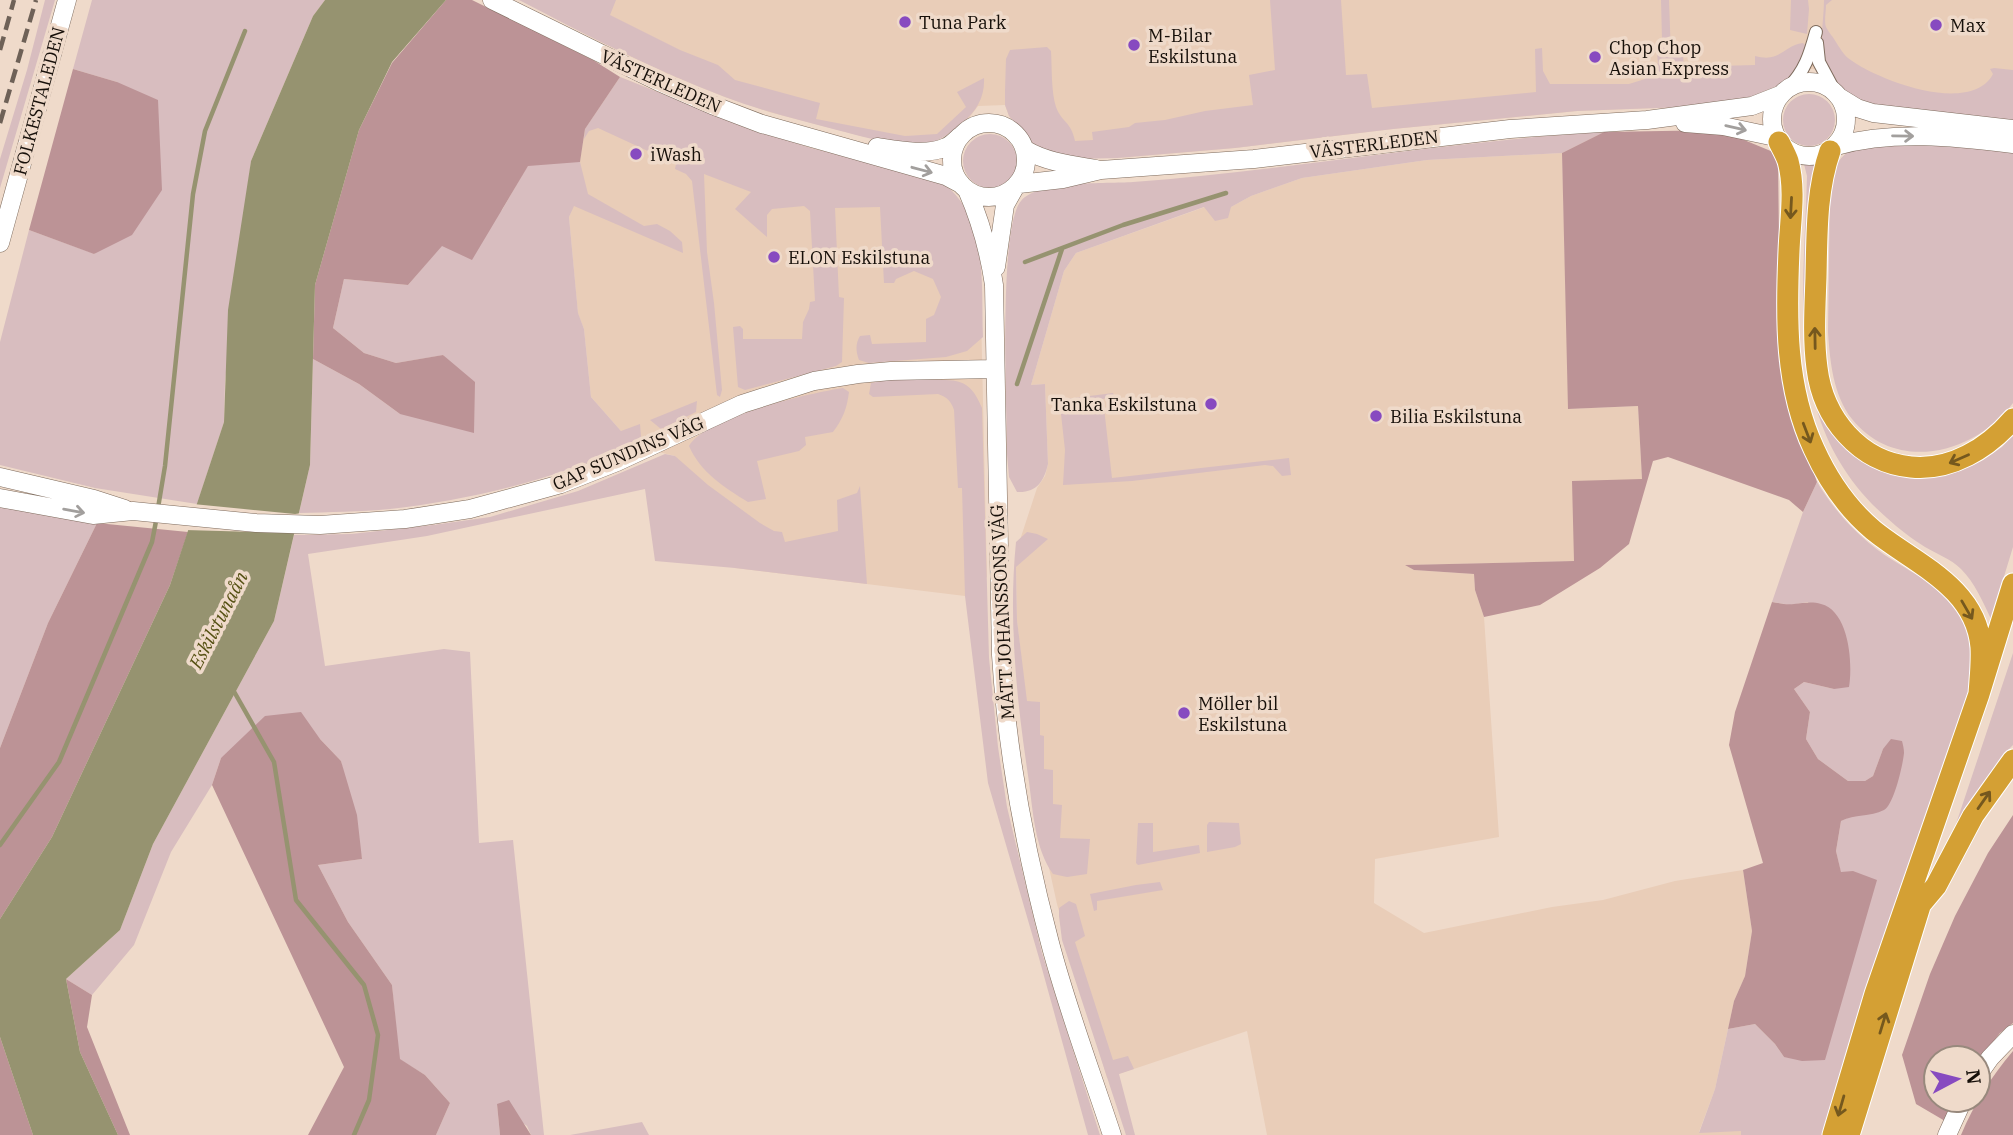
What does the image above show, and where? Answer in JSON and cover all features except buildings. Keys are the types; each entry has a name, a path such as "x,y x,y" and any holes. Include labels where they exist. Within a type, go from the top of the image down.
{"highway":[{"path":"1777,139 1788,162 1792,185 1788,327 1790,364 1799,412 1831,483 1848,506 1871,529 1940,578 1965,605 1981,643 1979,694"},
{"path":"1833,148 1819,202 1815,343 1823,394 1833,417 1848,437 1864,451 1885,462 1917,468 1954,462 1981,448 2013,419"},
{"path":"1833,1135 1875,994 1979,694 2013,584"},
{"path":"1849,1135 2013,617"},
{"path":"1920,905 1936,886 1973,816 2013,760"}],"main road":[{"name":"FOLKESTALEDEN","path":"0,243 67,0"},
{"name":"VÄSTERLEDEN","path":"492,0 712,105 762,124 946,176 964,187"},
{"path":"2013,129 1873,113 1857,108 1824,85 1811,82 1797,84 1784,92 1772,114 1777,139 1786,149 1799,156 1817,156 1833,148 1869,138 1897,135 2013,144"},
{"name":"VÄSTERLEDEN","path":"1016,186 1101,170 1266,157 1510,129 1647,120 1752,106 1784,92"},
{"path":"1833,148 1843,134 1846,121 1845,109 1837,94"},
{"name":"VÄSTERLEDEN","path":"1647,120 1723,125 1777,139"},
{"path":"978,124 998,124 1015,133 1026,150 1026,171 1016,186 1005,194 992,198 979,196 964,187 954,172 952,157 956,143 960,136 978,124"},
{"name":"VÄSTERLEDEN","path":"836,144 906,152 946,147 960,136"},
{"name":"VÄSTERLEDEN","path":"1026,150 1061,163 1101,170"},
{"name":"MÅTT JOHANSSONS VÄG","path":"993,285 1006,205 1016,186"},
{"name":"MÅTT JOHANSSONS VÄG","path":"964,187 977,213 989,251 993,285 1001,656 1015,781 1050,943 1112,1135"},
{"name":"GAP SUNDINS VÄG","path":"0,498 93,515 141,512 256,523 320,525 379,522 448,513 537,492 617,462 740,404 814,381 891,371 994,369"},
{"name":"GAP SUNDINS VÄG","path":"0,477 141,512"},
{"path":"1992,1056 2013,1034"},
{"path":"1947,1135 1957,1114"}],"street":[{"path":"1784,92 1799,77 1809,60 1816,32 1819,62 1837,94"}],"shaded area":[{"path":"45,0 55,0 0,188 0,159"},
{"path":"92,0 325,0 313,16 251,161 225,381 224,422 197,504 95,488 0,465 0,342 29,230 95,254 117,82 73,69"},
{"path":"446,0 472,0 593,60 620,77 585,129 580,162 528,166 472,260 442,246 408,285 344,279 333,328 364,353 396,363 443,355 475,382 474,433 400,414 359,384 313,359 315,285 359,130 392,63"},
{"path":"519,0 616,0 610,15 680,50 718,65 735,80 820,103 816,119 905,136 937,134 966,107 957,92 984,78 983,91 972,113 941,138 916,145 881,141 753,107 699,87 646,64"},
{"path":"584,0 2013,0 2013,122 1847,91 1827,70 1811,69 1791,76 1777,86 1709,106 1577,111 1117,158 1038,149 1009,116 1005,105 978,106 969,118 948,135 865,137 769,112 657,70 583,33 586,14"},
{"path":"1270,0 1341,0 1346,75 1367,74 1372,108 1536,92 1535,49 1542,48 1543,71 1550,84 1629,84 1645,79 1658,63 1656,43 1662,40 1661,0 1669,0 1671,55 1683,55 1684,67 1755,65 1755,56 1776,56 1803,43 1807,47 1803,59 1791,76 1777,86 1750,97 1709,106 1577,111 1235,148 1076,159 1038,149 1009,116 1005,105 1005,91 1006,59 1010,50 1047,47 1051,51 1054,101 1075,141 1093,140 1092,132 1129,127 1135,123 1253,105 1249,75 1275,70"},
{"path":"1791,0 1808,0 1807,34 1790,30"},
{"path":"1824,0 1832,0 1826,5 1826,27 1846,56 1861,67 1900,84 1945,93 1965,92 1982,86 1993,74 1990,69 2013,70 2013,122 1892,110 1857,99 1835,79 1827,66 1822,37"},
{"path":"73,69 117,82 158,100 162,190 132,235 94,254 29,230"},
{"path":"620,77 748,128 811,148 910,172 951,190 962,203 980,268 987,577 965,596 735,568 675,456 630,445 591,397 584,329 578,314 569,217 585,129"},
{"path":"620,77 748,128 811,148 934,179 948,188 964,206 977,241 982,280 983,337 967,351 946,357 869,363 859,360 856,348 860,336 870,335 872,344 926,342 926,319 934,315 941,297 933,279 914,271 896,279 894,283 884,283 880,207 835,208 839,297 844,298 842,362 836,366 745,390 738,387 733,327 740,326 743,329 743,339 802,339 803,322 810,302 815,301 810,211 804,206 772,209 767,215 767,237 735,209 751,192 704,174 707,252 722,390 720,397 717,395 692,181 686,174 675,169 676,164 598,128 589,131 584,139 585,129"},
{"path":"1809,94 1828,101 1835,120 1828,139 1809,146 1790,139 1783,120 1790,101"},
{"path":"1720,130 1778,154 1780,327 1785,389 1817,482 1803,512 1789,500 1668,457 1653,461 1629,544 1600,568 1540,605 1484,617 1475,590 1474,574 1414,570 1405,565 1574,561 1572,481 1642,479 1638,406 1568,409 1562,153 1604,132"},
{"path":"1604,132 1562,153 1427,160 1302,178 1251,196 1231,207 1228,218 1215,221 1204,207 1076,253 1064,271 1031,385 1045,384 1048,464 1044,476 1035,488 1017,492 1009,477 1007,454 1006,281 1014,218 1021,201 1030,194 1042,189 1074,184 1192,177 1486,142"},
{"path":"990,134 1009,142 1017,161 1009,180 990,188 971,180 963,161 971,142"},
{"path":"1891,140 2013,151 2013,403 1997,421 1978,435 1935,451 1912,452 1890,447 1870,436 1846,410 1831,366 1828,332 1830,184 1844,155 1859,147"},
{"path":"1562,153 1569,409 1638,406 1642,479 1574,561 1406,565 1414,570 1474,574 1475,590 1484,617 1499,837 1375,859 1374,903 1424,933 1552,907 1603,900 1675,881 1743,870 1752,931 1745,976 1734,1001 1715,1089 1699,1132 1741,1130 1741,1135 1267,1135 1247,1031 1107,1078 1057,904 1040,827 1017,620 1016,567 1020,540 1048,464 1045,384 1031,385 1064,271 1076,253 1205,207 1231,207 1251,196 1302,178 1427,160"},
{"path":"580,162 588,194 644,226 657,224 682,242 683,253 574,206 569,217 578,313 584,329 591,397 621,431 640,424 639,441 549,476 453,500 390,509 299,513 310,465 313,359 359,384 400,414 444,355 396,363 364,353 333,328 344,279 408,285 442,245 502,210 528,165"},
{"path":"1816,162 1817,165 1809,322 1842,438 1949,473 1983,460 2002,447 2013,435 2013,547 1991,619 1966,574 1887,518 1853,482 1830,443 1815,402 1806,359 1803,269 1807,176 1804,164"},
{"path":"925,379 966,385 982,408 989,658 1007,807 1042,953 1100,1135 1088,1135 988,783 965,596 962,488 958,488 954,410 944,396 938,394 873,397 869,394 871,383"},
{"path":"843,388 849,392 847,403 833,432 805,437 806,445 799,451 757,461 766,499 748,502 731,491 706,471 689,446 699,435 736,416 784,401"},
{"path":"1113,393 1114,396 1103,399 1112,478 1289,458 1291,475 1282,476 1273,466 1265,465 1132,481 1063,485 1065,450 1060,405 1066,399"},
{"path":"697,401 696,412 661,429 650,420"},
{"path":"665,454 675,456 708,485 760,523 774,531 782,532 785,542 838,531 837,500 857,493 860,486 867,584 655,561 645,489 427,536 308,554 325,666 444,649 470,652 479,843 513,840 544,1135 531,1135 527,1126 497,1104 500,1135 436,1135 450,1103 425,1075 399,1059 392,985 348,922 318,865 362,859 341,761 320,739 221,758 212,785 171,852 134,945 92,995 66,979 120,930 153,844 274,621 294,535 351,534 490,517 578,491"},
{"path":"1817,482 1842,517 1865,540 1932,584 1957,607 1966,621 1971,637 1970,686 1823,1135 1741,1135 1741,1131 1699,1133 1715,1089 1728,1029 1755,1024 1784,1057 1841,873 1836,851 1841,821 1853,815 1871,814 1883,749 1873,776 1865,781 1848,781 1818,759 1806,739 1810,712 1794,689 1804,682 1834,689 1808,602 1790,605 1772,602 1803,512"},
{"path":"0,507 97,523 48,623 0,748"},
{"path":"97,523 188,532 170,585 52,837 0,919 0,748 48,623"},
{"path":"1027,532 1048,539 1016,567 1017,620 1027,701 1040,702 1044,769 1053,770 1053,804 1062,805 1060,838 1090,839 1087,874 1067,877 1053,874 1042,853 1034,818 1021,722 1013,602 1016,542"},
{"path":"1772,602 1821,604 1838,617 1847,639 1849,687 1834,689 1804,682 1794,689 1810,712 1806,739 1818,759 1848,781 1865,781 1873,776 1883,749 1891,739 1902,741 1904,750 1897,784 1888,807 1879,812 1841,821 1836,851 1841,872 1853,871 1877,880 1825,1060 1802,1061 1784,1057 1755,1024 1728,1029 1734,1001 1745,976 1752,931 1743,870 1763,863 1729,745 1735,712"},
{"path":"2013,653 2013,745 2005,753 1949,845"},
{"path":"301,712 320,739 341,761 357,815 362,859 318,865 348,922 392,985 400,1059 425,1075 450,1103 436,1135 308,1135 344,1067 212,785 221,758 265,716"},
{"path":"2013,815 2013,1023 1992,1044 1922,1044 1922,1108 1916,1104 1902,1055 1930,974 1955,916 1988,853"},
{"path":"1209,822 1239,823 1241,844 1207,852"},
{"path":"1138,823 1153,823 1153,852 1199,845 1200,853 1138,865"},
{"path":"1160,882 1163,890 1097,901 1097,910 1094,911 1090,894"},
{"path":"1069,901 1076,904 1085,936 1075,942 1113,1060 1128,1056 1134,1069 1119,1074 1135,1135 1126,1135 1062,940 1059,908"},
{"path":"66,979 92,995 87,1027 130,1135 118,1135 80,1052"},
{"path":"0,1037 33,1135 0,1135"},
{"path":"2013,1051 2013,1135 1961,1135 1971,1114 1992,1114 1992,1079"},
{"path":"509,1100 531,1135 500,1135 497,1104"},
{"path":"1933,1114 1949,1114 1945,1121"},
{"path":"642,1122 649,1135 570,1135"}],"water":[{"name":"Eskilstunaån","path":"325,0 446,0 392,62 359,130 315,285 310,465 274,621 153,844 120,930 66,979 80,1052 118,1135 33,1135 0,1037 0,919 52,837 170,585 224,422 228,310 251,161 313,16"}],"pier":[{"path":"193,504 302,513 298,533 185,530"}],"waterway":[{"path":"158,508 165,466 193,194 205,131 245,31"},
{"path":"1025,262 1123,225 1226,193"},
{"path":"1017,384 1062,249"},
{"path":"0,845 59,762 152,542 157,516"},
{"path":"232,688 274,762 296,900 364,985 378,1035 369,1100 354,1135"}],"railway":[{"path":"0,50 14,0"},
{"path":"0,123 36,0"}],"place":[{"name":"Tuna Park","path":"905,22"},
{"name":"Max","path":"1936,25"},
{"name":"M-Bilar Eskilstuna","path":"1134,45"},
{"name":"Chop Chop Asian Express","path":"1595,57"},
{"name":"iWash","path":"636,154"},
{"name":"ELON Eskilstuna","path":"774,257"},
{"name":"Tanka Eskilstuna","path":"1211,404"},
{"name":"Bilia Eskilstuna","path":"1376,416"},
{"name":"Möller bil Eskilstuna","path":"1184,713"}]}
